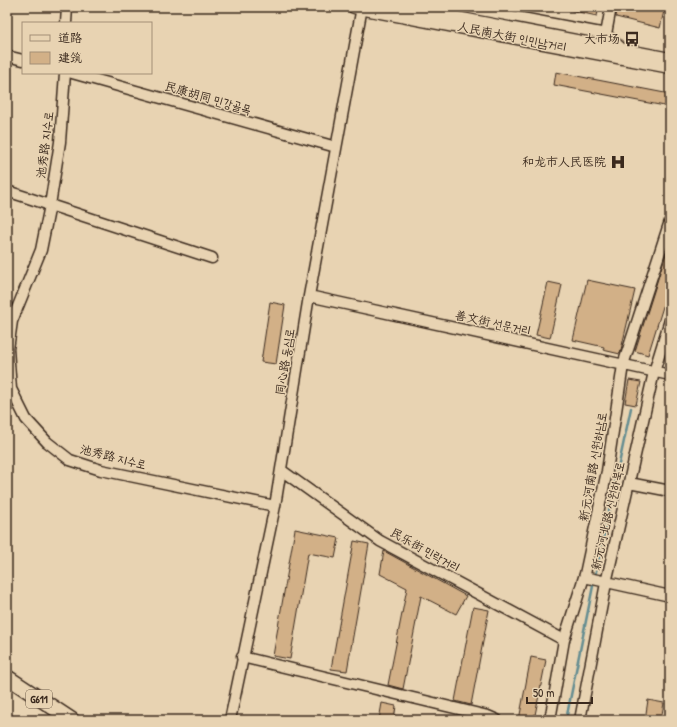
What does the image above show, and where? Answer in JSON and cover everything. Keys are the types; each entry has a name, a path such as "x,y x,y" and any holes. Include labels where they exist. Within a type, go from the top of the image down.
{"highway":[{"name":"G611","path":"7,677 72,720"}],"main road":[{"name":"人民南大街 인민남거리","path":"400,7 452,12 670,59"},
{"name":"人民南大街 인민남거리","path":"359,8 670,68"}],"street":[{"path":"66,22 67,7"},
{"name":"人民南大街 인민남거리","path":"465,7 606,34"},
{"path":"611,7 606,34 622,49"},
{"name":"同心路 동심로","path":"230,720 242,657 276,506 359,8"},
{"path":"7,56 22,60"},
{"name":"池秀路 지수로","path":"65,74 60,142 41,250 12,321 8,349 11,389 26,419 47,442 70,460 101,470 276,506"},
{"name":"民康胡同 민강골목","path":"76,74 336,148"},
{"path":"7,191 212,258"},
{"name":"新元河南路 신원하남로","path":"550,720 564,640 586,578 607,471 623,365 670,221"},
{"name":"善文街 선문거리","path":"310,296 670,375"},
{"name":"新元河北路 신원하북로","path":"580,720 603,582 654,372 670,320"},
{"name":"民乐街 민락거리","path":"281,470 380,541 564,640"},
{"path":"628,483 670,491"},
{"path":"586,578 670,596"},
{"path":"242,657 488,716 496,720"}],"building":[{"path":"570,7 599,7 597,16 569,10"},
{"path":"617,7 665,7 660,28 616,17"},
{"path":"556,72 670,94 670,107 554,85"},
{"path":"669,244 670,284 648,355 635,351"},
{"path":"587,280 635,290 620,354 603,350 604,347 573,340"},
{"path":"548,282 562,285 550,338 536,335"},
{"path":"270,302 285,305 276,364 261,362"},
{"path":"629,380 641,382 636,405 625,403"},
{"path":"295,529 339,538 335,558 308,553 290,659 273,656"},
{"path":"354,541 369,544 347,671 331,669"},
{"path":"384,551 466,596 456,614 421,596 403,689 388,685 407,588 380,574"},
{"path":"473,607 489,610 471,705 455,701"},
{"path":"531,657 546,660 534,720 519,720"},
{"path":"648,700 664,703 661,720 645,720"},
{"path":"382,703 396,706 394,720 379,720"}],"waterway":[{"path":"595,576 631,408"},
{"path":"566,720 594,581"}],"place":[{"name":"大市场","path":"632,39"},
{"name":"和龙市人民医院","path":"618,162"}]}
